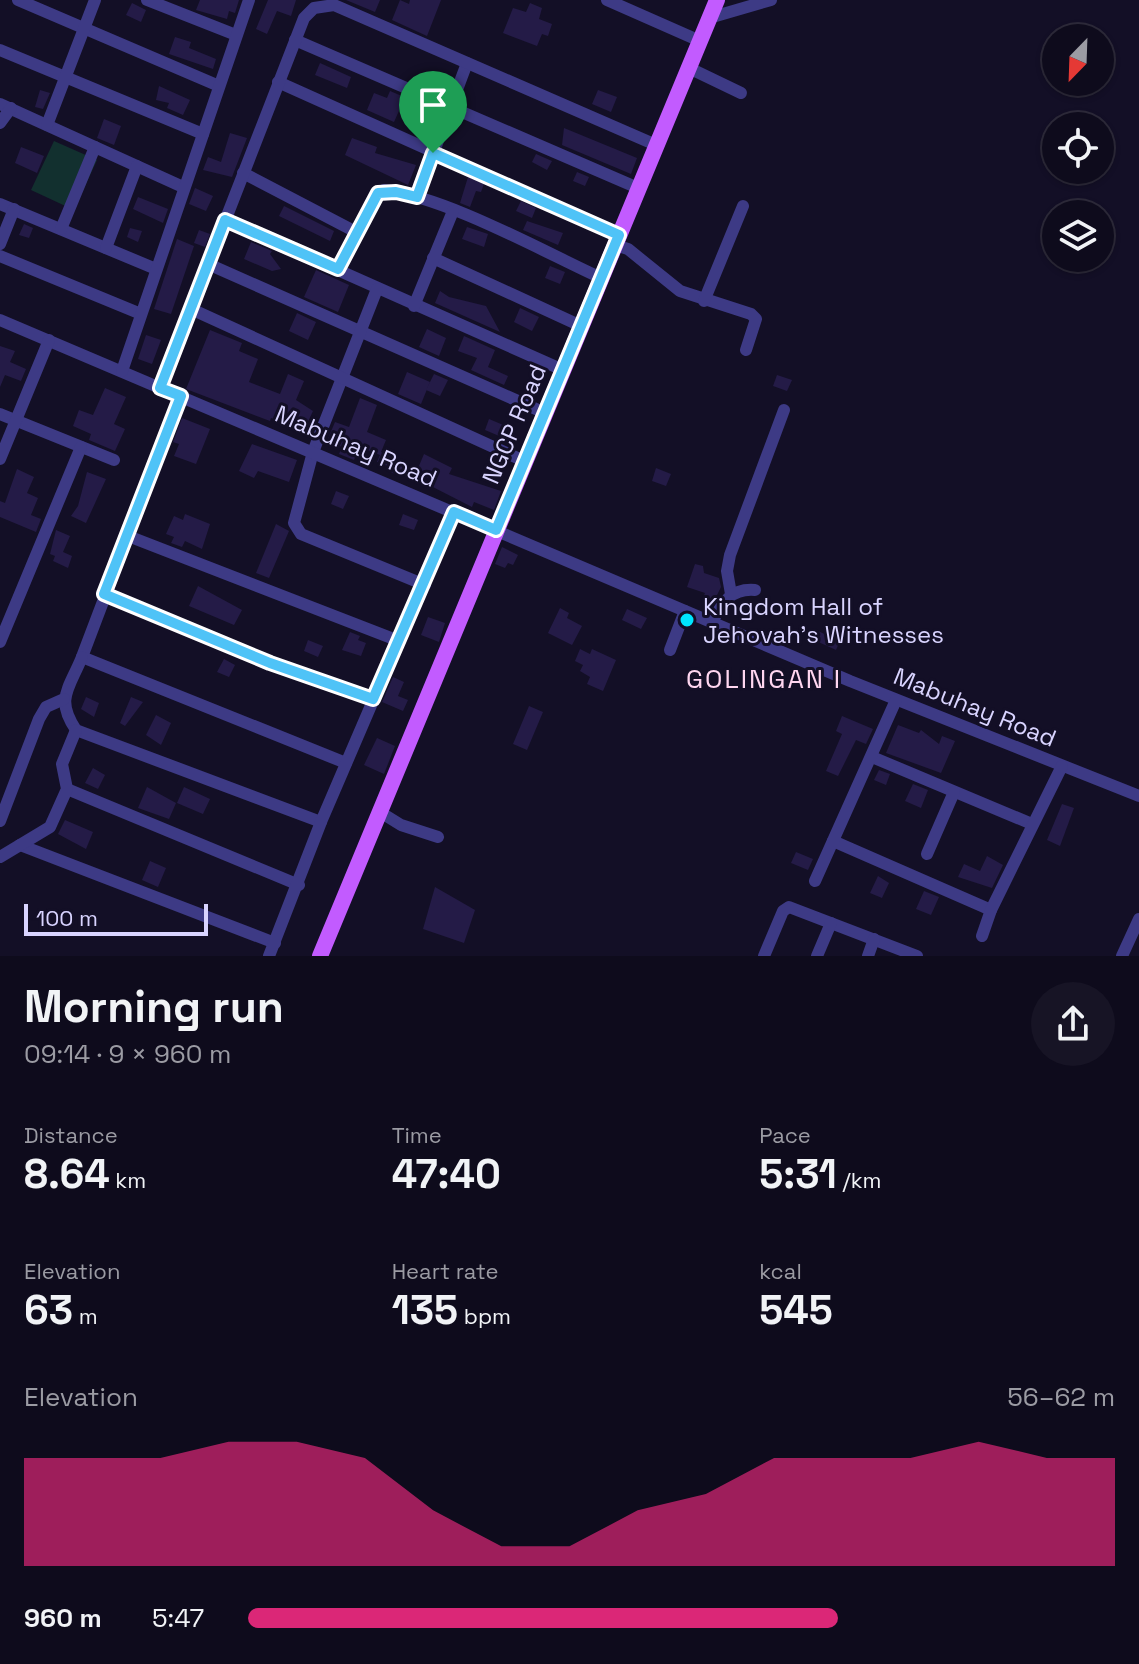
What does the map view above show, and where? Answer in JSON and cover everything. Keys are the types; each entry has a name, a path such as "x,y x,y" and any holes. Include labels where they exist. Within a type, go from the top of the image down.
{"main road":[{"name":"NGCP Road","path":"320,956 717,0"}],"street":[{"path":"18,0 219,86"},
{"path":"47,125 95,0"},
{"path":"147,0 236,35"},
{"path":"122,371 249,0"},
{"path":"607,0 700,41"},
{"path":"709,18 771,0"},
{"path":"160,388 295,40 304,18 314,8 334,5 656,145"},
{"path":"295,40 638,188"},
{"path":"0,50 203,134"},
{"path":"417,197 467,63"},
{"path":"689,68 741,93"},
{"path":"278,82 617,240 680,291 751,314 756,319 746,350"},
{"path":"0,123 5,106 183,187"},
{"path":"61,229 95,147"},
{"path":"106,248 137,166"},
{"path":"243,173 356,232"},
{"path":"338,269 378,193 396,192 453,211 601,278"},
{"path":"0,204 156,269"},
{"path":"704,301 743,206"},
{"path":"0,244 14,209"},
{"path":"414,306 453,211"},
{"path":"225,220 563,370"},
{"path":"0,256 141,314"},
{"path":"433,258 581,326"},
{"path":"208,264 545,413"},
{"path":"377,289 313,452 297,507 296,530 425,585"},
{"path":"191,309 524,461"},
{"name":"Mabuhay Road","path":"0,320 896,700 1139,796"},
{"path":"0,459 49,340"},
{"path":"181,396 64,699 64,714 76,730 321,822"},
{"path":"731,594 727,571 730,555 784,410"},
{"path":"0,414 114,460"},
{"path":"1,638 81,447"},
{"path":"20,845 272,950 321,822 454,512"},
{"path":"128,536 399,641"},
{"path":"712,622 731,594 743,589 755,590"},
{"path":"104,594 270,663 373,699"},
{"path":"670,650 685,611"},
{"path":"82,657 346,763"},
{"path":"0,821 39,719 46,707 64,699"},
{"path":"815,881 896,700"},
{"path":"46,855 50,827 67,789 62,764 76,730"},
{"path":"872,757 1032,824"},
{"path":"982,936 991,910 1062,766"},
{"path":"67,789 299,885"},
{"path":"927,854 954,792"},
{"path":"380,812 401,825 438,837"},
{"path":"1,853 50,827"},
{"path":"833,841 991,910"},
{"path":"764,956 787,907 917,956"},
{"path":"1122,956 1139,919"},
{"path":"817,956 831,923"},
{"path":"868,956 874,939"}],"green space":[{"path":"54,141 97,160 74,210 31,190"}],"building":[{"path":"200,0 239,0 235,13 229,11 227,19 196,10"},
{"path":"268,0 296,0 291,16 277,11 267,34 256,29"},
{"path":"346,0 380,0 375,12"},
{"path":"400,0 409,4 410,0 441,0 427,36 392,20"},
{"path":"132,3 146,10 141,22 126,15"},
{"path":"530,3 542,8 539,19 552,24 548,36 542,34 537,46 503,33 513,8 526,12"},
{"path":"175,37 191,42 189,48 216,59 213,69 169,54"},
{"path":"320,63 351,77 347,88 315,75"},
{"path":"159,86 190,100 183,115 167,108 169,103 156,100"},
{"path":"40,90 50,93 43,109 35,107"},
{"path":"598,90 617,97 611,112 592,104"},
{"path":"390,91 423,105 421,110 402,104 394,122 367,110 374,93 387,98"},
{"path":"104,119 121,126 114,145 97,138"},
{"path":"564,128 637,158 631,174 562,145"},
{"path":"230,133 247,138 232,177 203,170 208,157 221,162"},
{"path":"352,138 377,147 375,153 416,165 408,185 345,155"},
{"path":"21,147 44,156 37,173 15,163"},
{"path":"536,154 552,161 547,170 532,162"},
{"path":"577,172 589,177 585,186 573,181"},
{"path":"468,177 484,184 481,192 476,191 470,207 460,203"},
{"path":"195,188 213,196 206,211 189,204"},
{"path":"138,197 168,209 163,223 133,209"},
{"path":"521,201 536,208 532,218 516,211"},
{"path":"284,206 334,231 330,241 279,216"},
{"path":"527,221 563,233 558,245 523,230"},
{"path":"24,224 33,228 29,238 19,235"},
{"path":"467,227 488,234 484,247 462,239"},
{"path":"130,228 142,231 138,242 127,237"},
{"path":"199,230 210,234 205,247 194,243"},
{"path":"177,239 194,246 171,314 154,309"},
{"path":"251,242 272,251 270,254 281,269 272,271 244,259"},
{"path":"550,266 565,272 560,284 545,278"},
{"path":"316,270 349,285 338,312 304,297"},
{"path":"440,291 449,297 486,306 500,332 435,303"},
{"path":"520,308 539,317 532,331 514,322"},
{"path":"297,313 316,322 308,340 289,331"},
{"path":"427,329 446,338 439,356 419,347"},
{"path":"210,330 242,343 239,351 258,359 249,382 280,394 288,374 304,381 296,400 313,411 306,426 291,419 289,425 271,418 270,421 186,389"},
{"path":"146,335 161,340 152,364 138,359"},
{"path":"464,336 495,350 488,367 508,376 504,385 471,370 477,358 458,351"},
{"path":"0,346 15,351 10,362 26,369 21,381 5,375 0,387"},
{"path":"407,372 430,382 421,404 398,394"},
{"path":"434,374 448,380 440,396 426,390"},
{"path":"777,375 792,380 787,391 773,386"},
{"path":"105,388 126,397 114,424 125,429 115,451 89,440 91,434 73,426 79,410 93,415"},
{"path":"360,398 377,405 367,432 386,440 381,452 394,457 390,467 377,462 380,455 359,447 354,460 339,454 342,447 327,441 335,422 349,427"},
{"path":"182,418 210,429 196,464 174,456 179,444 173,442"},
{"path":"489,419 508,427 504,438 485,430"},
{"path":"252,444 297,460 289,482 258,471 254,478 239,471"},
{"path":"424,454 452,468 449,474 501,491 494,510 474,502 472,507 427,484 430,479 416,473"},
{"path":"393,462 405,467 401,477 388,471"},
{"path":"656,468 671,474 666,486 652,481"},
{"path":"17,469 34,477 27,493 38,498 31,515 41,519 36,532 0,517 0,501 5,503"},
{"path":"87,472 106,479 86,523 71,516 78,506"},
{"path":"336,491 349,496 343,509 331,504"},
{"path":"185,514 210,524 202,549 185,541 182,547 171,543 174,537 166,534 174,516 183,520"},
{"path":"403,514 418,520 414,530 399,525"},
{"path":"276,524 289,531 269,578 256,573"},
{"path":"56,530 70,536 63,552 72,556 68,568 53,561 55,556 50,554"},
{"path":"502,547 518,555 513,565 508,563 505,568 495,564"},
{"path":"695,564 703,566 704,573 719,578 721,587 714,601 703,598 705,593 687,587"},
{"path":"198,586 242,610 234,625 189,606"},
{"path":"560,608 569,613 567,618 582,626 572,645 548,633"},
{"path":"627,609 647,618 641,629 622,620"},
{"path":"428,617 445,623 439,642 421,635"},
{"path":"818,631 840,641 836,650 814,640"},
{"path":"350,632 366,643 361,656 342,650"},
{"path":"308,640 323,646 318,657 304,651"},
{"path":"580,649 590,654 592,649 616,660 603,691 587,684 590,677 580,671 583,665 575,661"},
{"path":"224,659 235,665 229,677 217,672"},
{"path":"393,677 404,682 398,696 408,700 403,711 382,702"},
{"path":"86,697 99,703 94,717 81,709"},
{"path":"131,697 143,702 125,726 120,723"},
{"path":"529,706 543,712 527,750 513,744"},
{"path":"156,715 171,723 161,745 146,735"},
{"path":"842,716 873,729 866,744 856,740 838,776 826,771 842,734 836,731"},
{"path":"898,725 919,733 921,730 939,744 942,736 955,741 941,773 886,753"},
{"path":"377,738 395,746 384,774 364,765"},
{"path":"93,768 105,775 98,789 85,783"},
{"path":"879,770 890,774 886,785 874,780"},
{"path":"913,784 928,790 921,808 905,801"},
{"path":"147,787 176,803 169,819 138,808"},
{"path":"184,787 210,799 203,814 177,803"},
{"path":"1062,804 1074,808 1060,846 1047,840"},
{"path":"65,820 93,832 86,849 58,834"},
{"path":"796,852 813,859 808,870 791,863"},
{"path":"987,856 1003,865 992,888 958,877 964,864 980,871"},
{"path":"150,861 166,868 158,887 142,880"},
{"path":"878,876 889,883 882,898 870,893"},
{"path":"435,887 475,910 464,943 423,929"},
{"path":"924,891 939,897 931,915 916,909"}],"place":[{"name":"Kingdom Hall of Jehovah's Witnesses","path":"687,620"}],"district":[{"name":"GOLINGAN I","path":"764,679"}],"route":[{"path":"433,153 619,235 496,530 454,512 425,585 373,699 270,663 104,594 181,396 160,388 225,220 338,269 378,193 384,190 417,197 433,153"}]}
